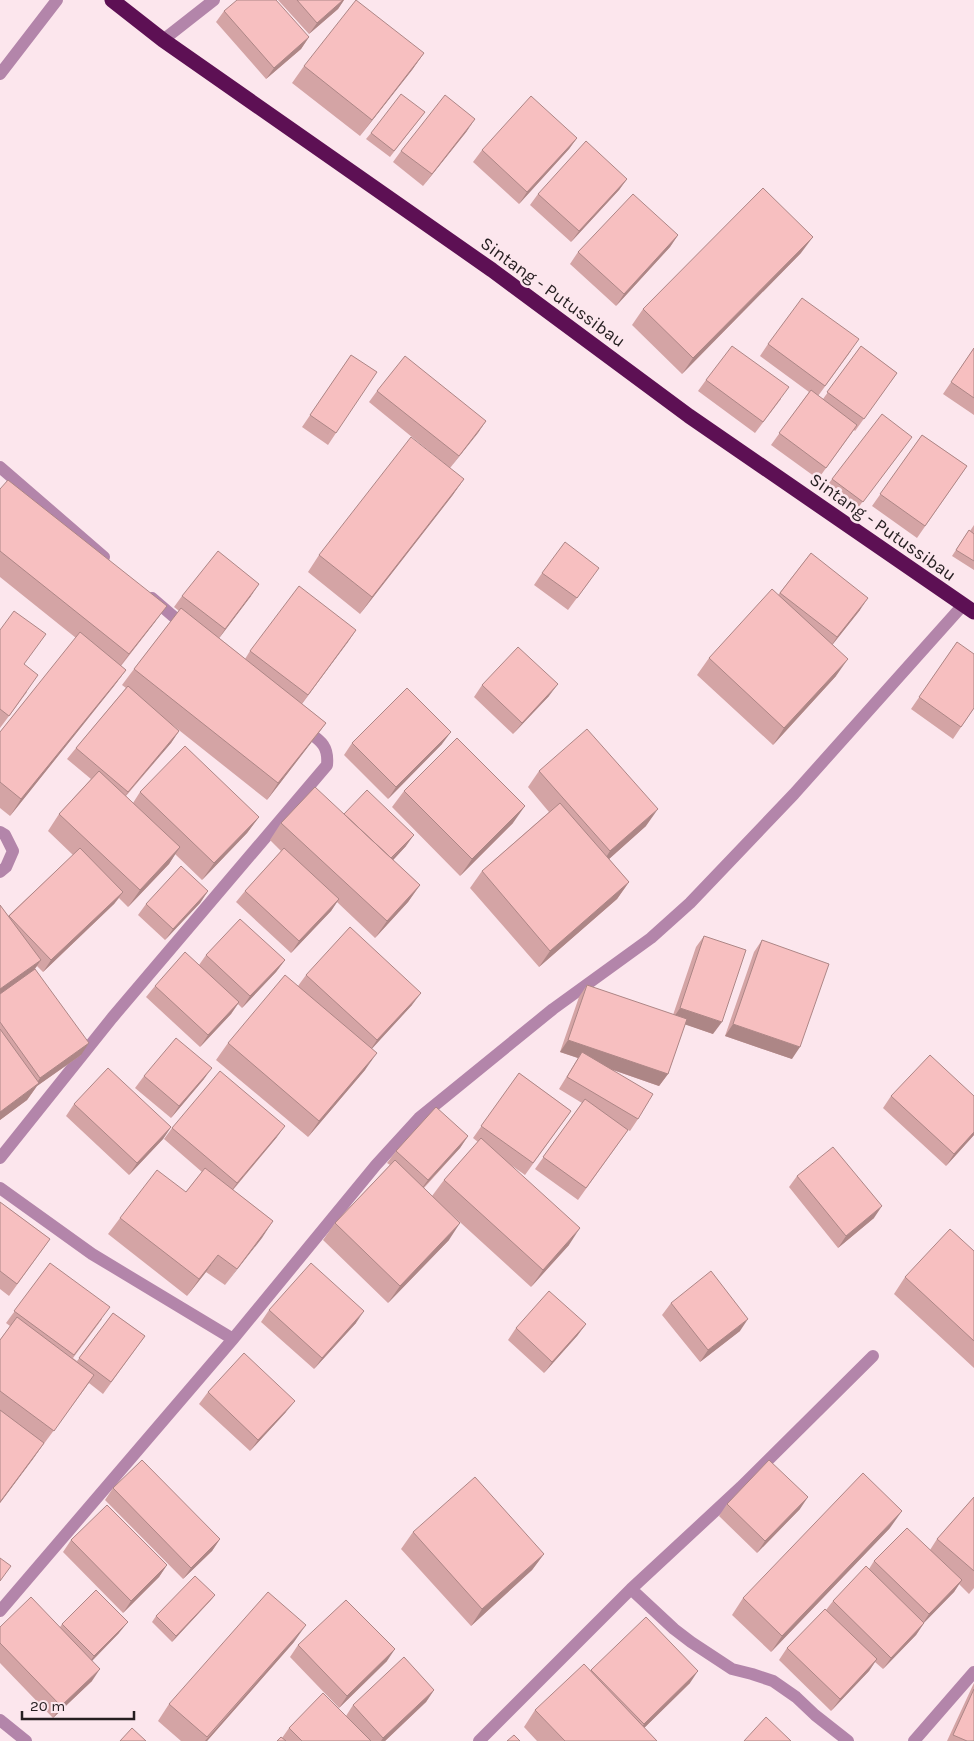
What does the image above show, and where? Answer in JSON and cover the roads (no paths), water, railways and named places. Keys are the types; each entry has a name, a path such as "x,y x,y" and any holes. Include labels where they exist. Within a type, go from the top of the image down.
{"highway":[{"name":"Sintang - Putussibau","path":"112,0 163,40 492,270 689,416 968,609"}],"street":[{"path":"0,74 57,0"},
{"path":"163,40 214,0"},
{"path":"0,467 111,563"},
{"path":"141,588 200,639"},
{"path":"0,1611 234,1340 376,1165 419,1118 553,1009 651,938 690,903 968,609"},
{"path":"0,1158 112,1018 327,765 327,749 293,719"},
{"path":"0,832 5,835 13,850 6,867 0,872"},
{"path":"0,1188 92,1254 234,1340"},
{"path":"479,1741 631,1589 742,1487 873,1356"},
{"path":"631,1589 674,1629 714,1658 732,1669 773,1681 796,1697 814,1715 848,1741"},
{"path":"920,1739 974,1672"},
{"path":"0,1720 26,1741"}]}
